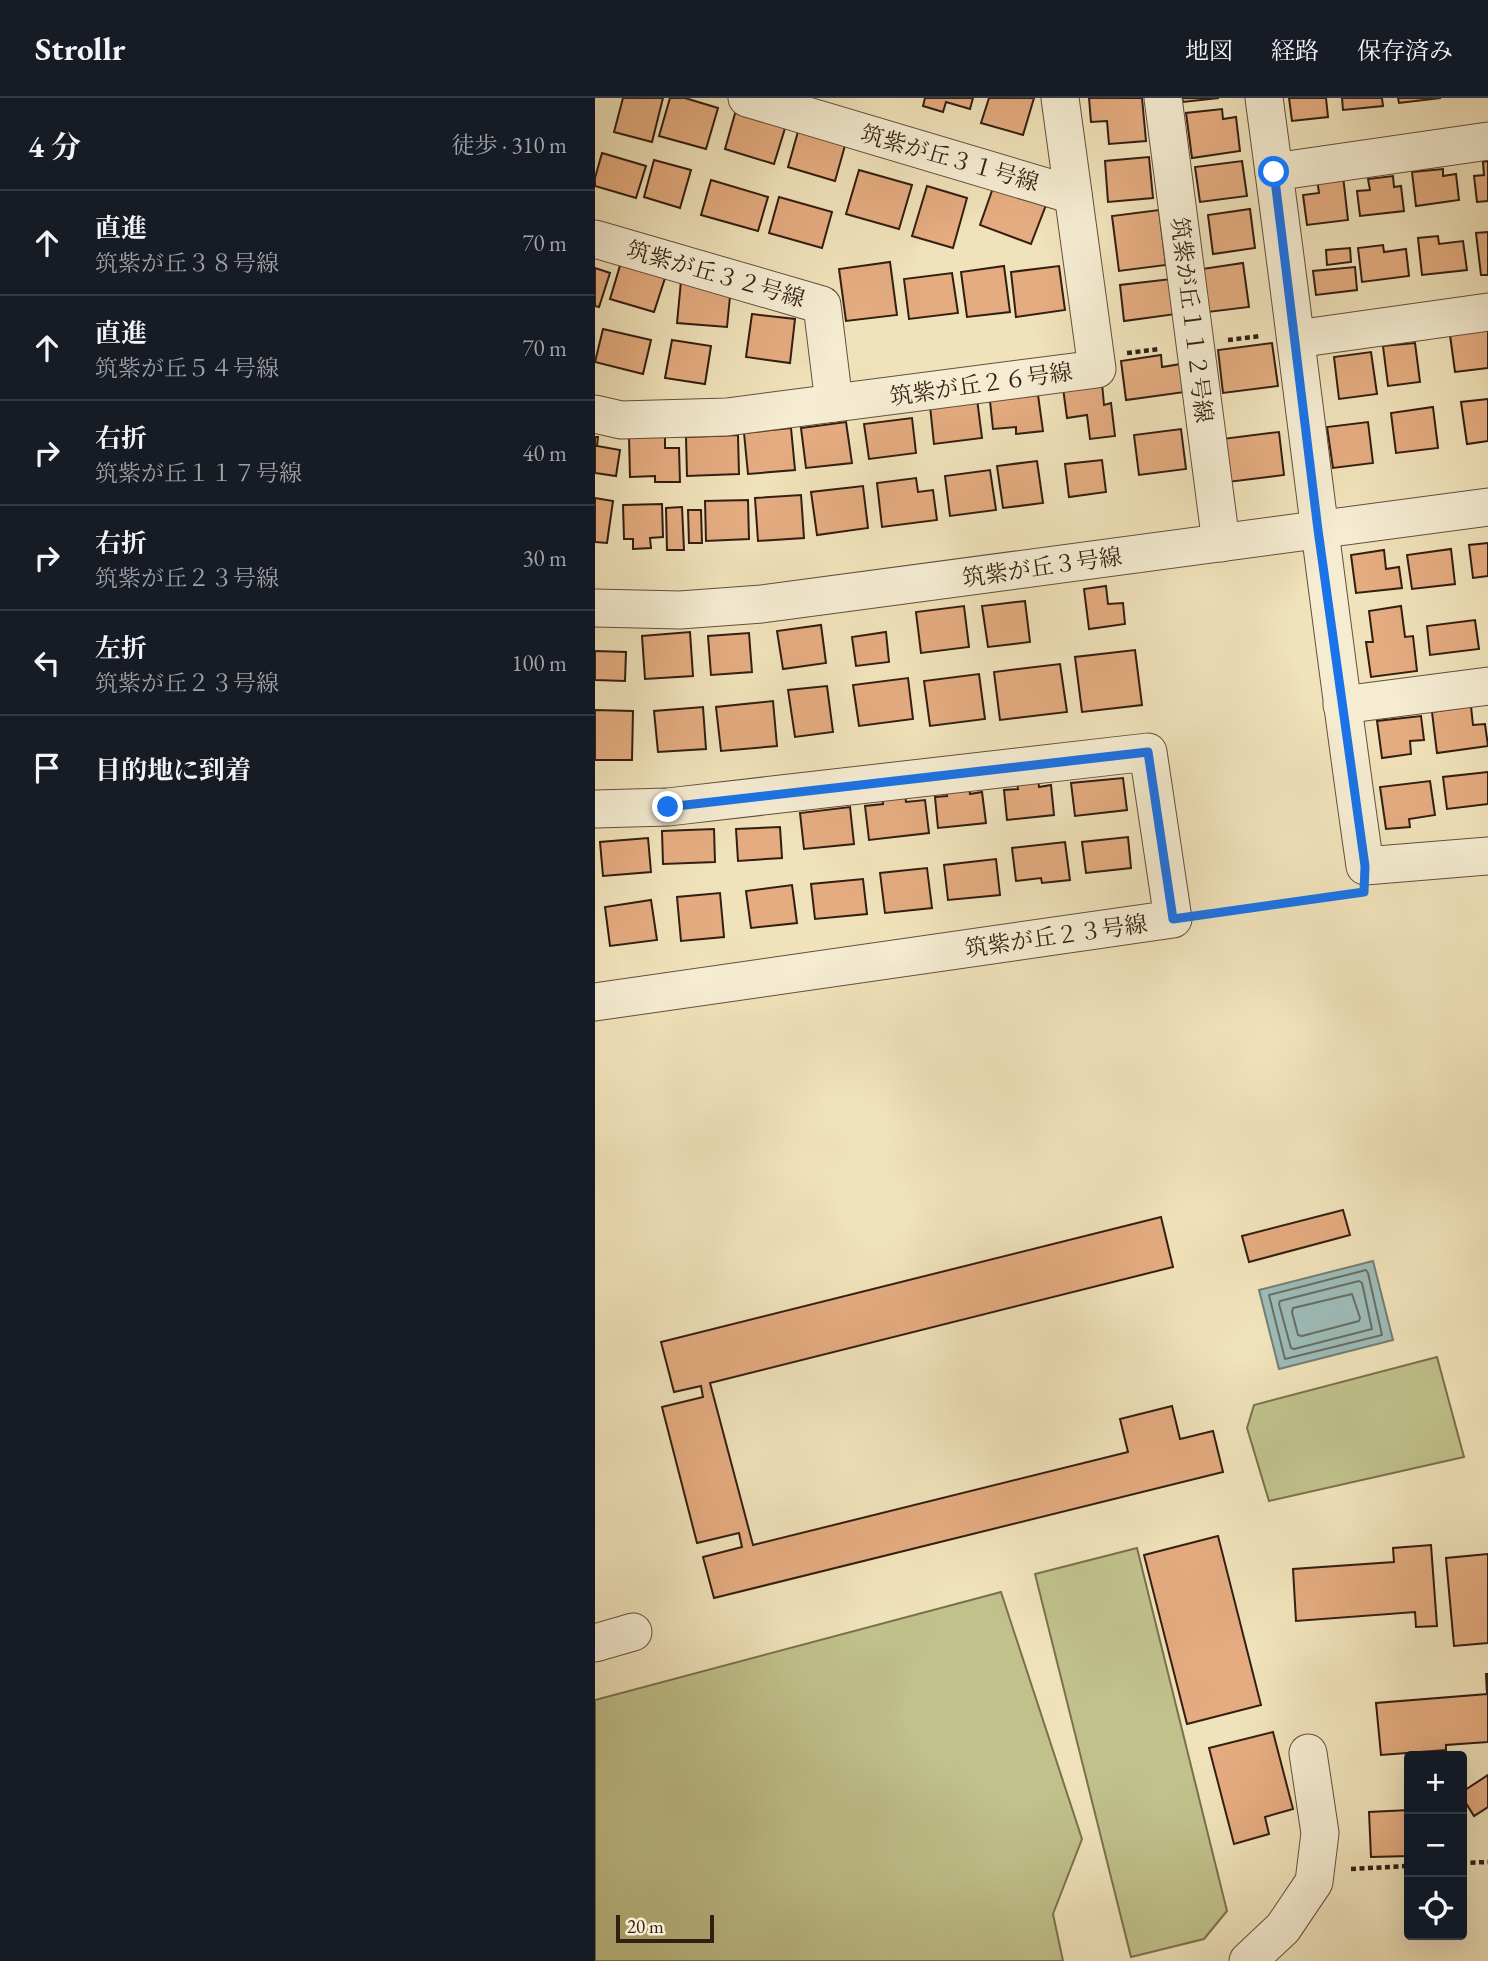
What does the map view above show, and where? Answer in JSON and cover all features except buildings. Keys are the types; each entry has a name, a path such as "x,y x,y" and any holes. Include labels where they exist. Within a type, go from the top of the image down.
{"street":[{"name":"筑紫が丘３１号線","path":"747,98 1073,194"},
{"name":"筑紫が丘２６号線","path":"595,414 621,420 727,417 1097,369 1060,98"},
{"name":"筑紫が丘１１２号線","path":"1163,98 1221,543"},
{"path":"1264,98 1318,530 1365,866 1484,862"},
{"path":"1274,172 1488,141"},
{"name":"筑紫が丘３２号線","path":"595,239 822,305 834,403"},
{"path":"1296,339 1488,312"},
{"name":"筑紫が丘３号線","path":"595,608 680,610 762,604 1488,507"},
{"path":"1342,705 1488,686"},
{"name":"筑紫が丘２３号線","path":"595,809 668,807 1148,752 1173,919 595,1002"},
{"path":"595,1643 633,1633"},
{"path":"1248,1961 1283,1928 1314,1882 1320,1833 1308,1753"}],"path":[{"path":"1173,919 1364,892 1365,866"},
{"path":"1467,1863 1488,1862"},
{"path":"1315,1871 1404,1866"}],"green space":[{"path":"1437,1357 1464,1457 1269,1501 1247,1428 1254,1405"},
{"path":"1137,1548 1227,1911 1204,1939 1131,1957 1035,1574"},
{"path":"1001,1592 1082,1839 1053,1914 1063,1961 595,1961 595,1700"}],"water":[{"path":"1373,1261 1393,1340 1279,1369 1259,1290"}],"route":[{"path":"668,807 1148,752 1173,919 1364,892 1365,866 1318,530 1274,172"}]}
